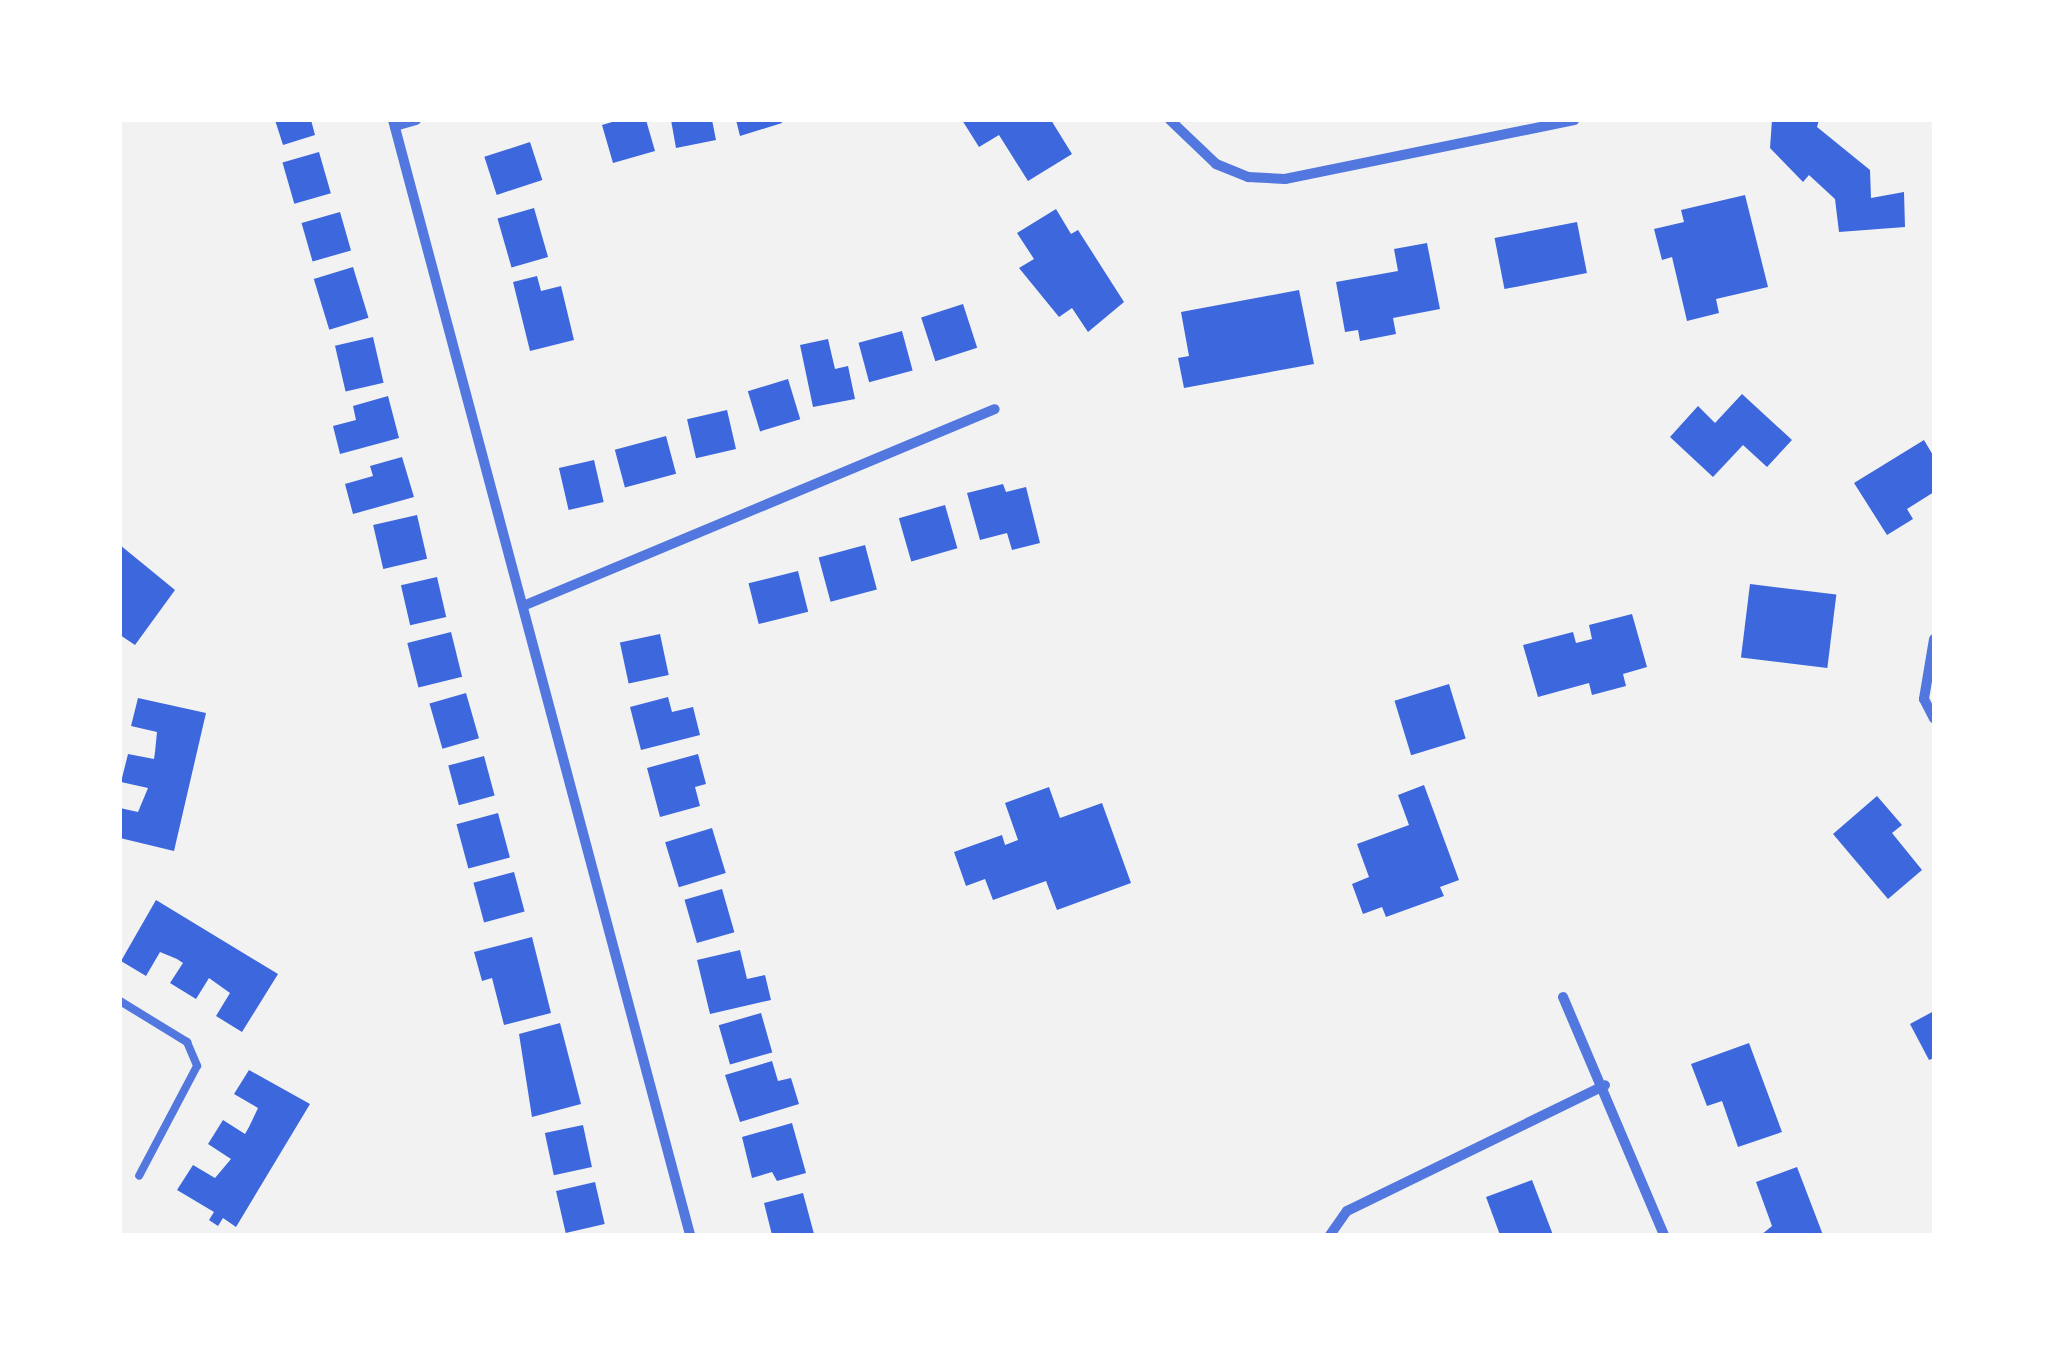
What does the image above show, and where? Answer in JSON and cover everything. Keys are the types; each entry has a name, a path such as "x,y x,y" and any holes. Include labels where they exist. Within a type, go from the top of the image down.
{"street":[{"path":"416,120 394,123 690,1235"},
{"path":"1170,120 1216,164 1248,177 1285,180 1574,120"},
{"path":"522,606 995,409"},
{"path":"1934,639 1924,699 1934,719"},
{"path":"1563,997 1606,1085 1664,1235"},
{"path":"1330,1235 1347,1211 1606,1085"}],"lane":[{"path":"120,1000 187,1042 197,1066 139,1176"}],"building":[{"path":"275,120 311,120 315,135 283,145"},
{"path":"619,120 646,120 655,151 613,163 602,125"},
{"path":"671,120 712,120 716,140 676,148"},
{"path":"736,120 781,120 782,123 740,136"},
{"path":"962,120 1051,120 1072,154 1028,181 999,135 979,147"},
{"path":"1772,120 1819,120 1817,127 1870,170 1871,198 1904,192 1905,227 1839,232 1835,199 1809,175 1803,182 1770,148"},
{"path":"530,142 542,180 497,195 484,157"},
{"path":"319,152 331,193 294,204 282,162"},
{"path":"1745,195 1768,287 1716,299 1719,313 1687,321 1672,257 1662,260 1654,229 1684,222 1681,210"},
{"path":"534,208 548,257 512,267 497,218"},
{"path":"1056,209 1071,234 1078,230 1124,302 1088,332 1072,308 1059,317 1019,268 1034,259 1017,233"},
{"path":"340,212 351,250 313,261 302,223"},
{"path":"1577,222 1587,273 1504,289 1495,238"},
{"path":"1427,243 1440,309 1393,318 1396,334 1360,341 1358,330 1345,332 1336,282 1398,271 1394,249"},
{"path":"353,267 368,318 329,330 314,279"},
{"path":"537,276 541,291 561,286 574,340 530,351 513,282"},
{"path":"1299,290 1314,364 1184,388 1178,358 1189,356 1181,312"},
{"path":"963,304 977,348 935,361 921,318"},
{"path":"902,331 913,371 869,382 859,343"},
{"path":"373,337 384,383 346,392 335,346"},
{"path":"828,339 835,369 848,366 855,399 813,407 800,345"},
{"path":"788,379 800,419 760,431 748,391"},
{"path":"1742,394 1792,440 1767,467 1743,445 1713,477 1670,437 1698,406 1715,423"},
{"path":"388,396 399,438 340,454 333,426 356,420 353,406"},
{"path":"727,410 736,449 696,458 687,419"},
{"path":"666,436 676,474 625,487 615,450"},
{"path":"1924,440 1934,457 1934,492 1907,509 1913,519 1887,535 1854,483"},
{"path":"402,457 414,497 353,514 345,484 373,476 370,466"},
{"path":"594,460 604,502 569,510 559,468"},
{"path":"1003,484 1006,492 1026,487 1040,543 1012,550 1007,533 980,540 967,493"},
{"path":"945,505 957,548 911,561 899,518"},
{"path":"417,515 427,559 383,569 373,525"},
{"path":"120,545 175,590 135,645 120,635"},
{"path":"865,545 877,589 831,602 819,557"},
{"path":"798,571 808,612 759,624 749,583"},
{"path":"437,577 446,617 410,625 401,585"},
{"path":"1750,584 1836,595 1827,668 1741,657"},
{"path":"1632,614 1647,667 1623,674 1626,686 1592,695 1589,683 1538,697 1523,645 1573,632 1576,643 1592,639 1589,625"},
{"path":"451,632 462,677 418,688 407,643"},
{"path":"660,634 669,675 629,684 620,643"},
{"path":"1449,684 1466,739 1411,755 1394,701"},
{"path":"466,693 479,738 442,749 429,703"},
{"path":"668,697 672,712 693,707 700,735 641,750 630,707"},
{"path":"138,698 206,713 174,851 120,838 120,808 138,812 148,788 121,782 128,754 154,759 155,752 157,732 131,726"},
{"path":"698,754 706,784 695,787 700,806 660,817 647,768"},
{"path":"484,756 495,796 459,805 448,766"},
{"path":"1424,785 1459,880 1440,887 1444,896 1386,917 1382,907 1363,914 1352,884 1369,877 1357,844 1409,825 1398,795"},
{"path":"1049,787 1060,818 1102,803 1131,883 1057,910 1046,881 993,900 985,879 966,886 954,852 1002,835 1005,845 1018,840 1005,803"},
{"path":"1877,796 1902,825 1892,833 1922,870 1888,899 1833,834"},
{"path":"498,813 510,857 468,869 456,824"},
{"path":"712,828 726,873 679,887 665,842"},
{"path":"514,872 525,912 484,922 473,883"},
{"path":"722,889 734,932 697,943 685,900"},
{"path":"156,900 278,974 242,1032 216,1016 230,993 209,978 196,999 170,983 183,963 177,959 160,952 146,976 121,961"},
{"path":"532,937 551,1013 504,1025 492,978 482,981 474,952"},
{"path":"740,950 747,979 765,975 771,1000 710,1014 697,960"},
{"path":"1934,1011 1934,1058 1929,1060 1910,1024"},
{"path":"761,1013 772,1052 730,1065 719,1025"},
{"path":"560,1023 581,1104 532,1117 519,1034"},
{"path":"1749,1043 1782,1132 1738,1147 1722,1101 1707,1106 1691,1064"},
{"path":"772,1061 778,1081 791,1078 799,1104 740,1122 725,1075"},
{"path":"249,1070 310,1104 236,1227 223,1218 218,1226 209,1220 214,1212 177,1190 193,1165 215,1178 231,1159 208,1144 223,1120 245,1134 249,1127 258,1108 234,1094"},
{"path":"792,1123 806,1173 777,1181 772,1172 752,1178 742,1137"},
{"path":"583,1125 592,1167 554,1175 545,1133"},
{"path":"1797,1167 1823,1235 1761,1235 1772,1226 1756,1182"},
{"path":"1532,1180 1553,1235 1500,1235 1486,1197"},
{"path":"595,1182 605,1224 566,1233 556,1191"},
{"path":"803,1193 814,1234 772,1235 764,1203"}]}
